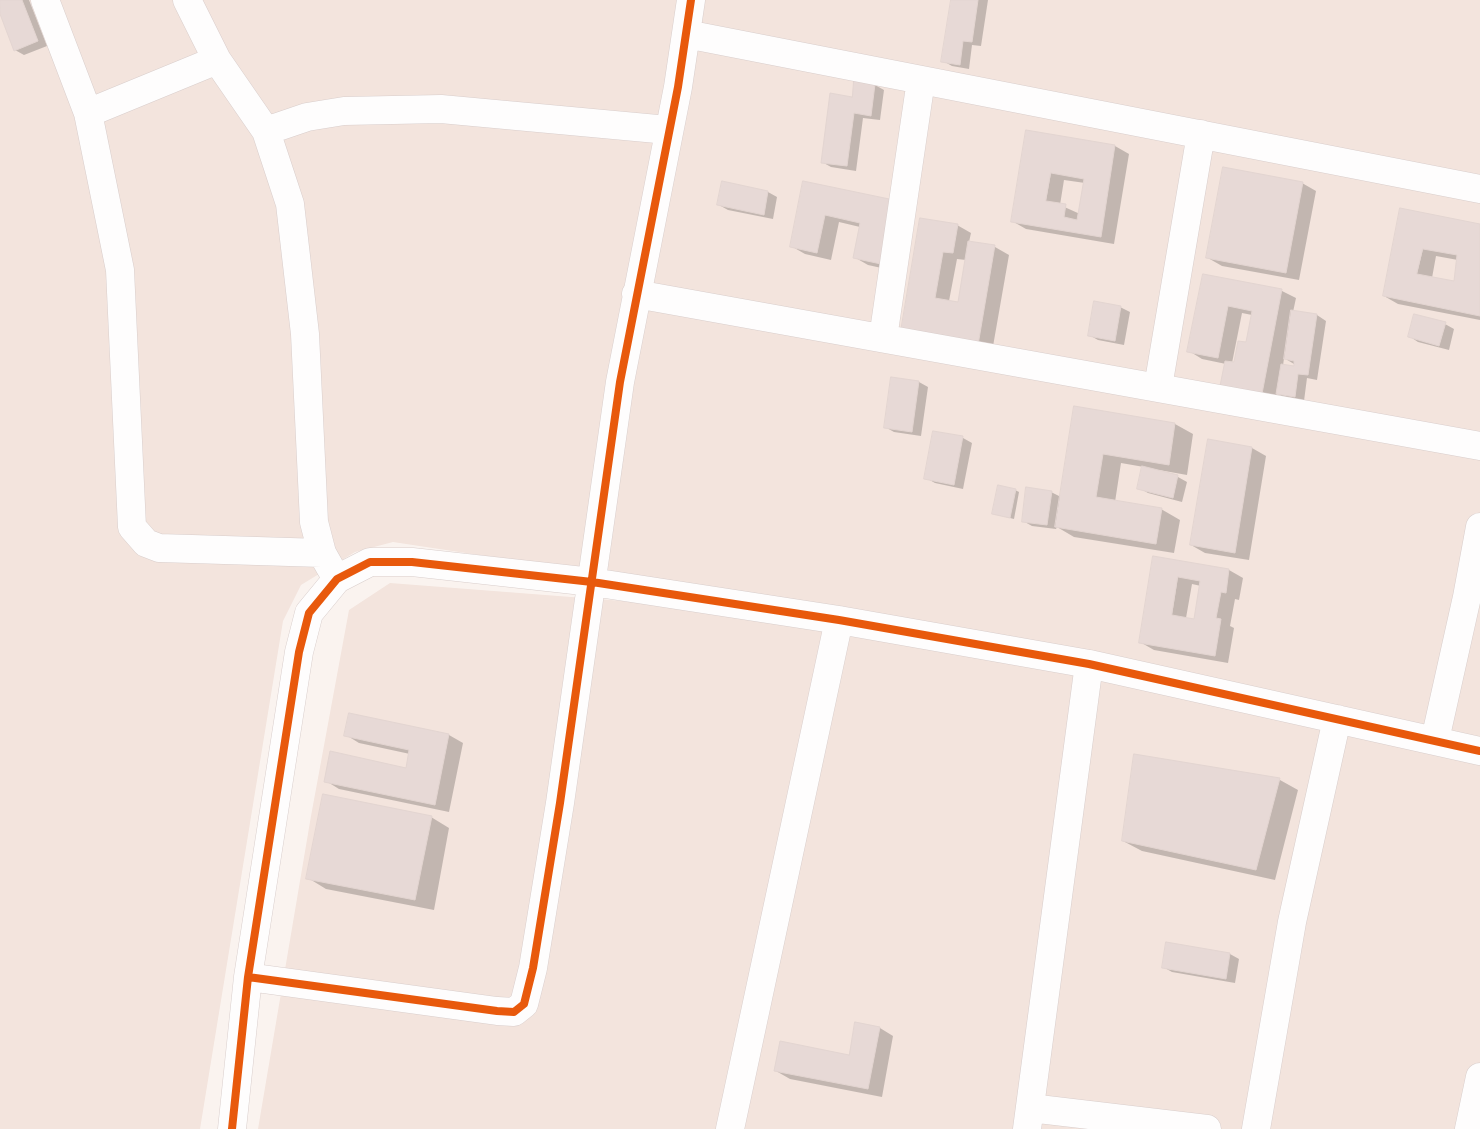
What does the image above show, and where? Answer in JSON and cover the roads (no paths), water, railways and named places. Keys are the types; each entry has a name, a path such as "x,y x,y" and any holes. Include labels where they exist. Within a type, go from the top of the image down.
{"street":[{"path":"45,0 88,113 120,270 132,527 146,543 159,548 322,553"},
{"path":"187,0 216,60 266,131 290,204 305,334 314,522 322,553 337,579"},
{"path":"248,977 497,1011 514,1012 524,1004 533,968 560,803 620,382 668,130 678,87 691,0"},
{"path":"686,34 1480,189"},
{"path":"88,113 216,60"},
{"path":"883,338 921,80"},
{"path":"266,131 307,117 344,111 441,109 668,130"},
{"path":"1158,387 1201,134"},
{"path":"636,294 1480,446"},
{"path":"1435,740 1467,597 1480,527"},
{"path":"232,1129 248,977 299,652 309,614 337,579 370,562 412,562 592,582 840,620 1090,664 1480,751"},
{"path":"730,1129 840,620"},
{"path":"1090,664 1028,1119 1207,1129"},
{"path":"1256,1129 1292,922 1337,719"},
{"path":"1469,1129 1480,1077"}]}
